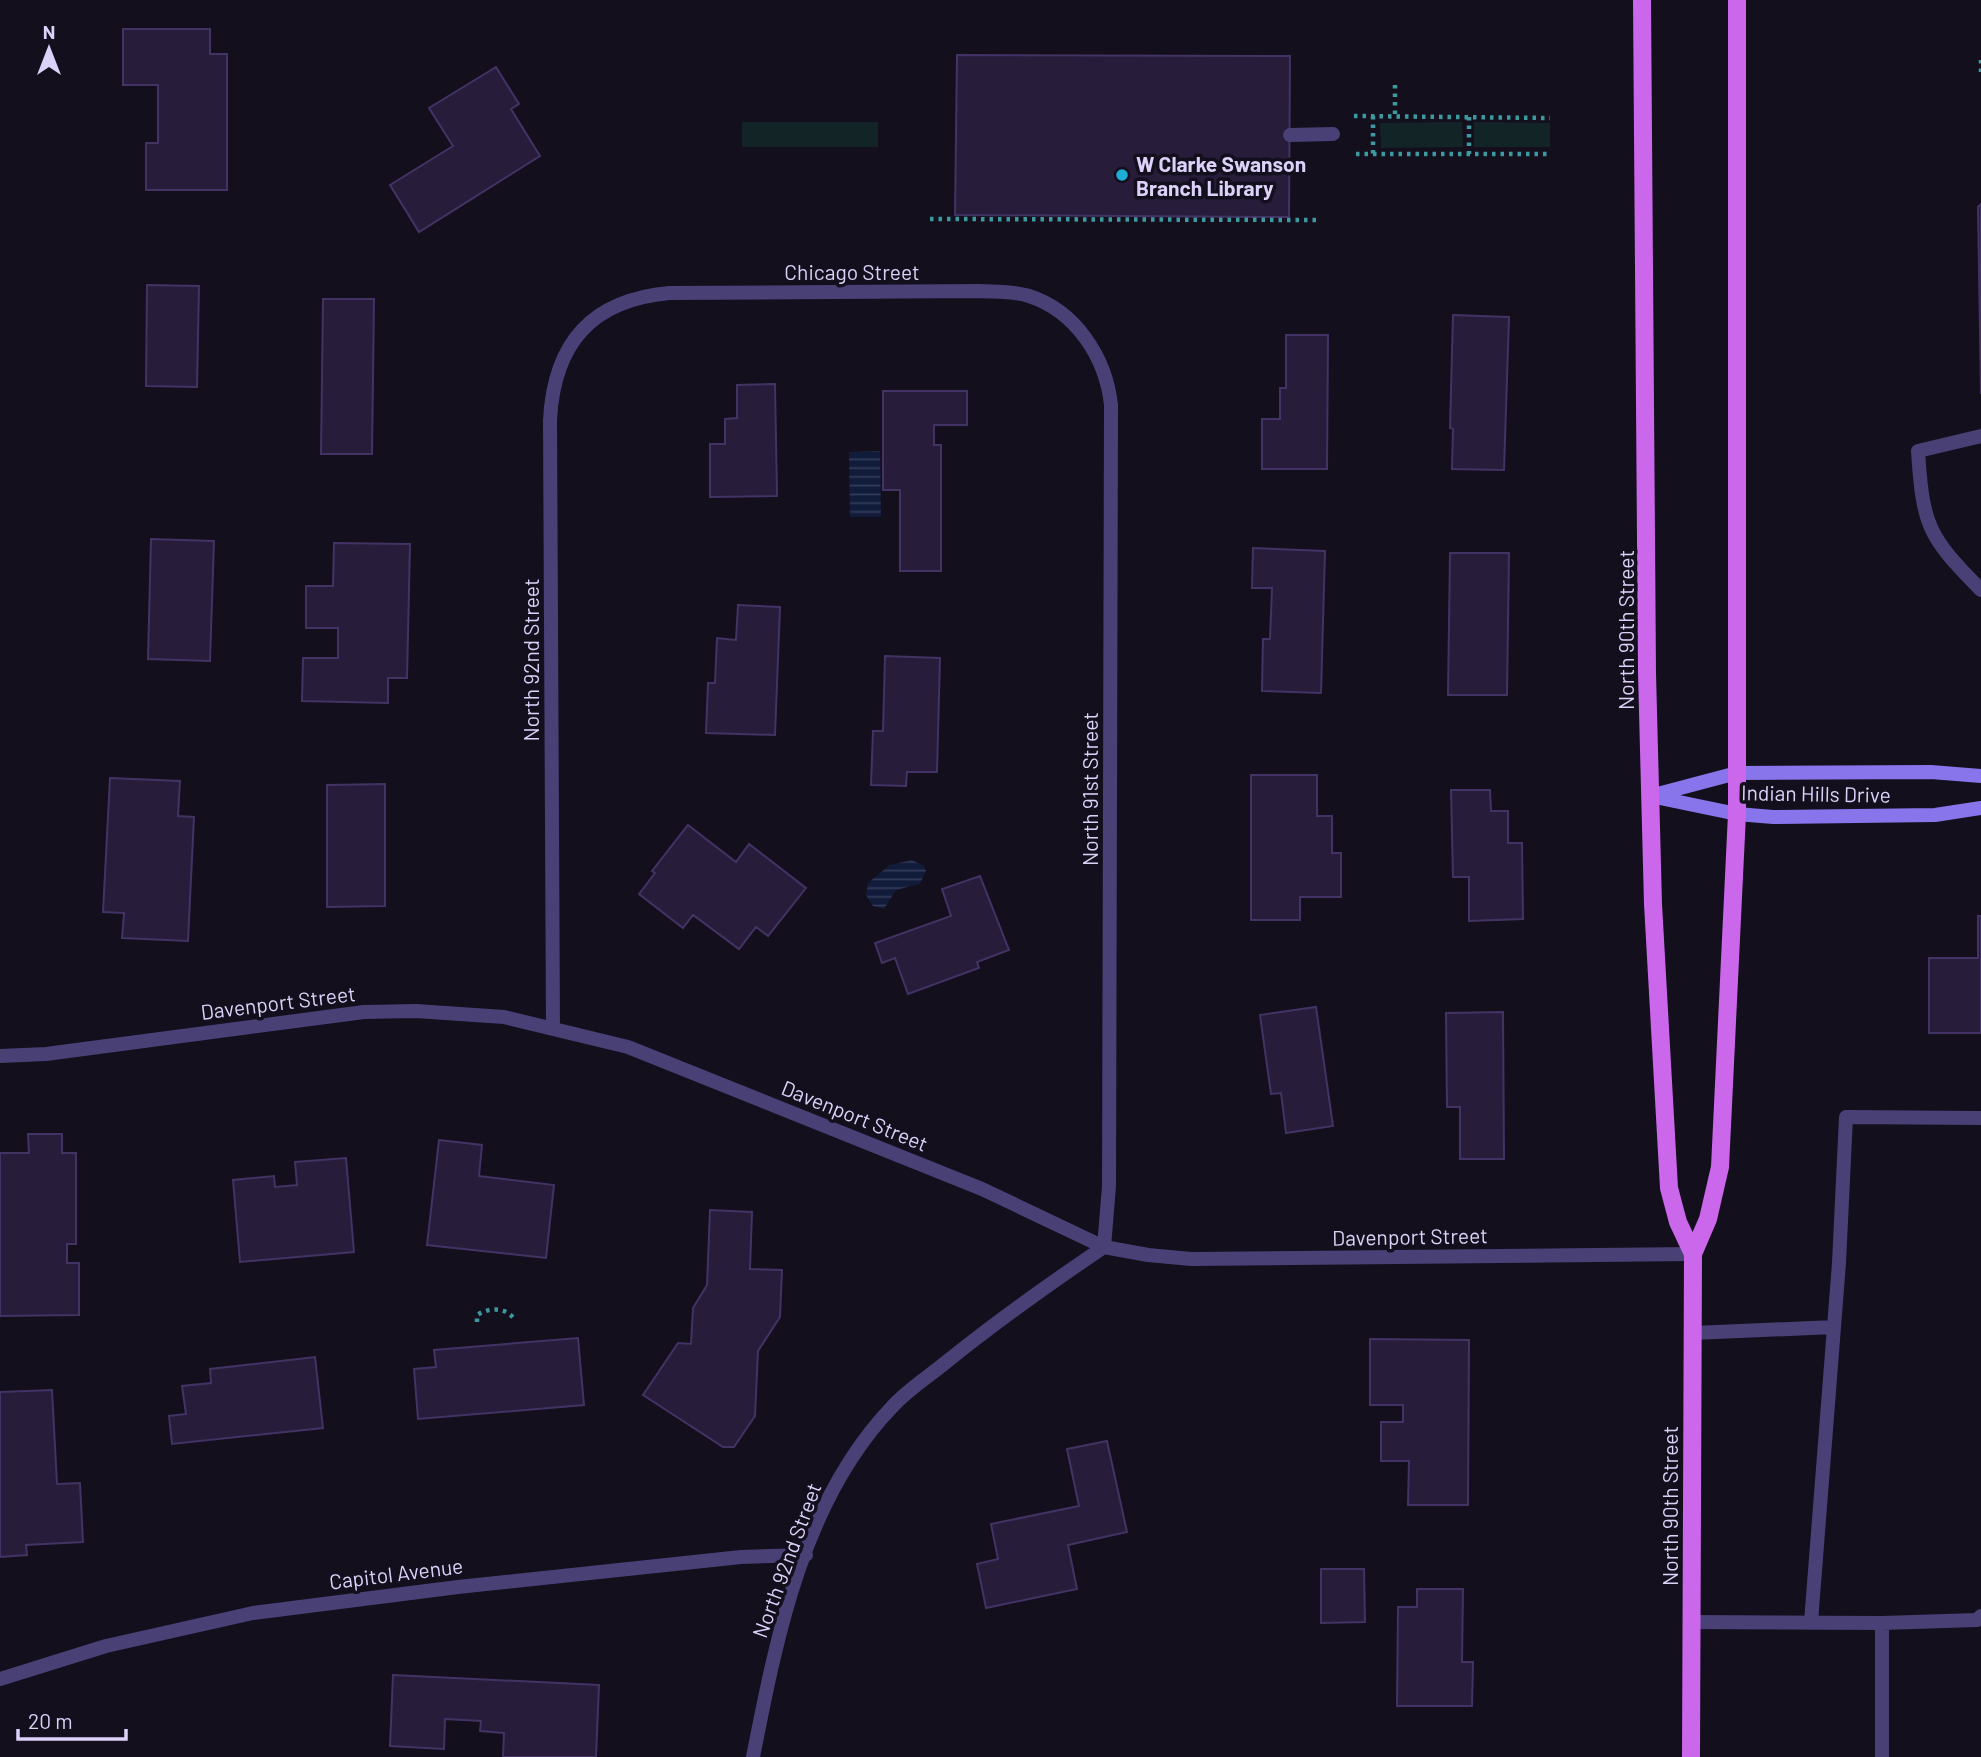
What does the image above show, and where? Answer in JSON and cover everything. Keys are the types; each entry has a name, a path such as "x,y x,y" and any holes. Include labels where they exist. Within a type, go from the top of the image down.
{"main road":[{"name":"North 90th Street","path":"1642,0 1650,796 1668,1180 1678,1222 1693,1254"},
{"name":"North 90th Street","path":"1690,1757 1693,1254 1708,1219 1720,1167 1737,814 1737,0"}],"street":[{"path":"1290,135 1333,134"},
{"name":"Chicago Street","path":"605,310 624,301 669,293 1012,292 1048,304 1066,317 1085,338"},
{"name":"North 92nd Street","path":"553,1028 551,403 557,371 566,352 576,337 605,310"},
{"name":"North 91st Street","path":"1085,338 1106,376 1111,405 1109,1173 1104,1247"},
{"path":"1981,436 1918,451 1922,499 1935,540 1981,590"},
{"name":"Indian Hills Drive","path":"1650,796 1737,773 1918,772 1981,776"},
{"name":"Indian Hills Drive","path":"1650,796 1737,814 1773,817 1920,816 1981,808"},
{"name":"Davenport Street","path":"0,1056 46,1054 363,1012 416,1011 504,1017 628,1047 982,1189 1104,1247 1191,1259 1693,1254"},
{"path":"1811,1622 1846,1117 1981,1118"},
{"name":"North 92nd Street","path":"752,1757 778,1632 829,1495 857,1449 892,1405 1009,1312 1104,1247"},
{"path":"1693,1333 1833,1327"},
{"name":"Capitol Avenue","path":"0,1679 106,1646 253,1613 445,1588 741,1557 806,1556"},
{"path":"1691,1622 1882,1623 1977,1620 1981,1616"},
{"path":"1882,1623 1882,1757"}],"path":[{"path":"1981,60 1981,73"},
{"path":"1395,85 1395,116"},
{"path":"1354,116 1550,118"},
{"path":"1373,116 1373,153"},
{"path":"1469,117 1469,153"},
{"path":"1356,153 1550,153"},
{"path":"930,219 1320,220"},
{"path":"477,1322 477,1315 491,1309 507,1312 515,1320"}],"shaded area":[{"path":"742,122 878,122 878,147 742,147"},
{"path":"1462,122 1463,147 1381,148 1380,123"},
{"path":"1474,122 1550,123 1550,147 1474,147"}],"water":[{"path":"880,451 881,517 850,517 849,452"},
{"path":"912,860 924,866 926,871 920,884 896,890 884,909 873,906 866,895 868,883 890,865"}],"building":[{"path":"123,29 210,29 210,54 227,54 227,190 146,190 146,143 158,143 158,85 123,85"},
{"name":"W Clarke Swanson Branch Library","path":"957,55 1290,56 1289,217 955,215"},
{"path":"496,67 519,104 511,109 540,156 419,232 390,185 453,146 429,108"},
{"path":"1981,204 1981,394 1978,207"},
{"path":"147,285 199,286 197,387 146,386"},
{"path":"323,299 374,299 372,454 321,454"},
{"path":"1453,315 1509,317 1504,470 1452,469 1453,429 1450,428"},
{"path":"1286,335 1328,335 1327,469 1262,469 1262,419 1280,419 1280,388 1286,388"},
{"path":"775,384 777,496 710,497 710,444 725,444 725,419 737,418 737,385"},
{"path":"883,391 967,391 967,425 934,425 934,445 941,445 941,571 900,571 900,490 883,490"},
{"path":"151,539 214,541 210,661 148,659"},
{"path":"334,543 410,544 407,678 388,678 388,703 302,701 303,658 338,658 338,628 306,628 306,586 333,586"},
{"path":"1253,548 1325,551 1321,693 1262,691 1263,639 1270,639 1272,588 1252,588"},
{"path":"1450,553 1509,553 1507,695 1448,695"},
{"path":"738,605 780,607 775,735 706,733 708,683 715,683 717,638 736,640"},
{"path":"885,656 940,658 937,772 907,772 906,786 871,785 873,731 883,731"},
{"path":"1251,775 1317,775 1317,816 1332,816 1332,853 1341,853 1341,897 1300,897 1300,920 1251,920"},
{"path":"110,778 180,781 178,816 194,817 188,941 122,938 124,913 103,912"},
{"path":"385,784 385,906 327,907 327,785"},
{"path":"1451,790 1490,790 1491,811 1508,811 1508,843 1522,843 1523,919 1469,921 1469,877 1453,877"},
{"path":"688,825 736,862 749,844 806,888 768,936 756,927 739,949 693,915 683,928 639,894 655,873 652,871"},
{"path":"980,876 1009,950 977,962 979,968 908,994 895,958 882,963 875,943 951,916 942,889"},
{"path":"1978,916 1981,916 1981,1033 1929,1033 1929,958 1978,958"},
{"path":"1316,1007 1333,1126 1286,1133 1281,1093 1271,1094 1260,1015"},
{"path":"1503,1012 1504,1159 1460,1159 1460,1107 1447,1107 1446,1013"},
{"path":"28,1134 62,1134 62,1153 76,1153 76,1244 67,1244 67,1263 79,1263 79,1315 0,1316 0,1153 29,1153"},
{"path":"439,1140 482,1145 479,1176 554,1185 546,1258 427,1245"},
{"path":"346,1158 354,1252 240,1262 233,1180 274,1176 275,1187 297,1185 295,1162"},
{"path":"710,1210 752,1212 750,1269 782,1270 780,1317 758,1351 755,1416 734,1447 723,1447 643,1395 678,1343 691,1344 693,1308 707,1285"},
{"path":"578,1338 584,1405 418,1419 414,1369 436,1367 434,1350"},
{"path":"1370,1339 1469,1340 1468,1505 1408,1505 1409,1461 1381,1461 1381,1422 1403,1422 1403,1405 1370,1405"},
{"path":"315,1357 323,1428 172,1444 169,1416 186,1414 182,1386 211,1383 210,1369"},
{"path":"52,1390 57,1484 80,1483 83,1542 26,1545 27,1555 0,1557 0,1392"},
{"path":"1107,1441 1127,1532 1068,1545 1077,1589 986,1608 977,1564 998,1559 991,1524 1079,1506 1067,1449"},
{"path":"1321,1569 1364,1569 1365,1622 1321,1623"},
{"path":"1417,1589 1463,1589 1462,1662 1473,1662 1472,1706 1397,1706 1398,1607 1417,1607"},
{"path":"393,1675 599,1685 596,1757 503,1757 504,1733 480,1731 481,1721 445,1719 444,1749 390,1746"}],"place":[{"name":"W Clarke Swanson Branch Library","path":"1122,175"}]}
